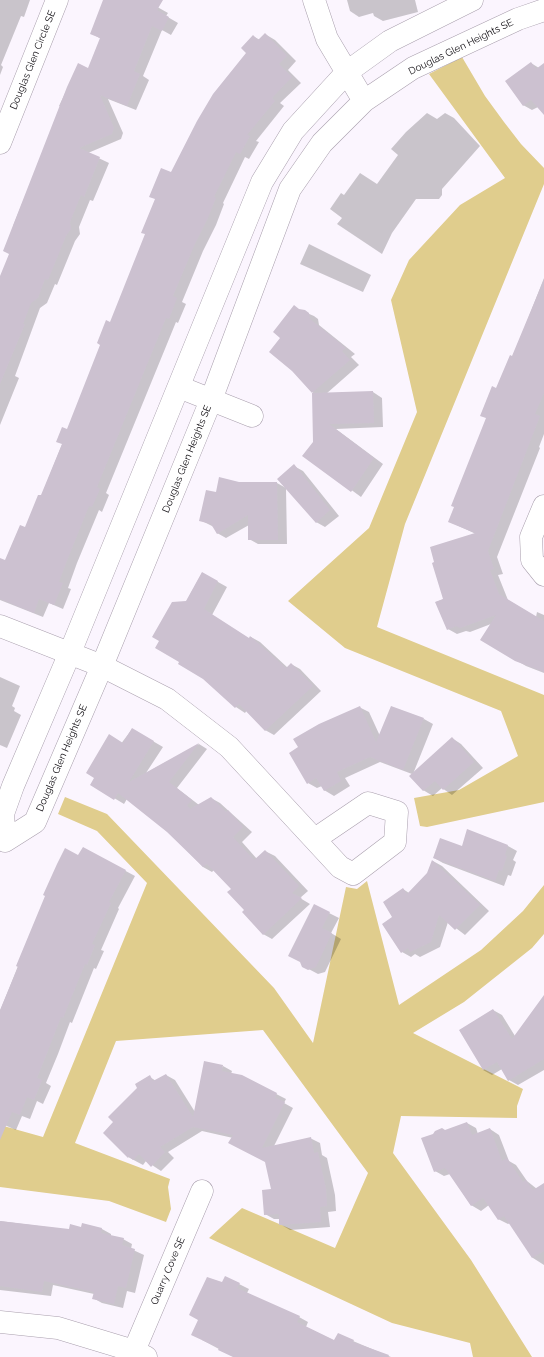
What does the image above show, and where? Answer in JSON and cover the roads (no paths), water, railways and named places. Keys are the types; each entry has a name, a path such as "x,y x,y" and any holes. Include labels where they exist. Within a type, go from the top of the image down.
{"street":[{"name":"Douglas Glen Circle SE","path":"0,142 57,0"},
{"path":"314,0 327,39 364,101"},
{"name":"Douglas Glen Heights SE","path":"2,846 3,814 262,182 293,131 347,72 390,41 472,0"},
{"name":"Douglas Glen Heights SE","path":"2,846 35,822 102,666 211,400 290,189 322,144 364,101 413,68 518,19 544,10"},
{"path":"179,387 252,416"},
{"path":"544,506 531,537 532,560 544,575"},
{"path":"0,626 102,666 167,698 229,747 315,839"},
{"name":"Quarry Cove SE","path":"140,1354 202,1191"},
{"path":"0,1322 58,1328 140,1354"}]}
